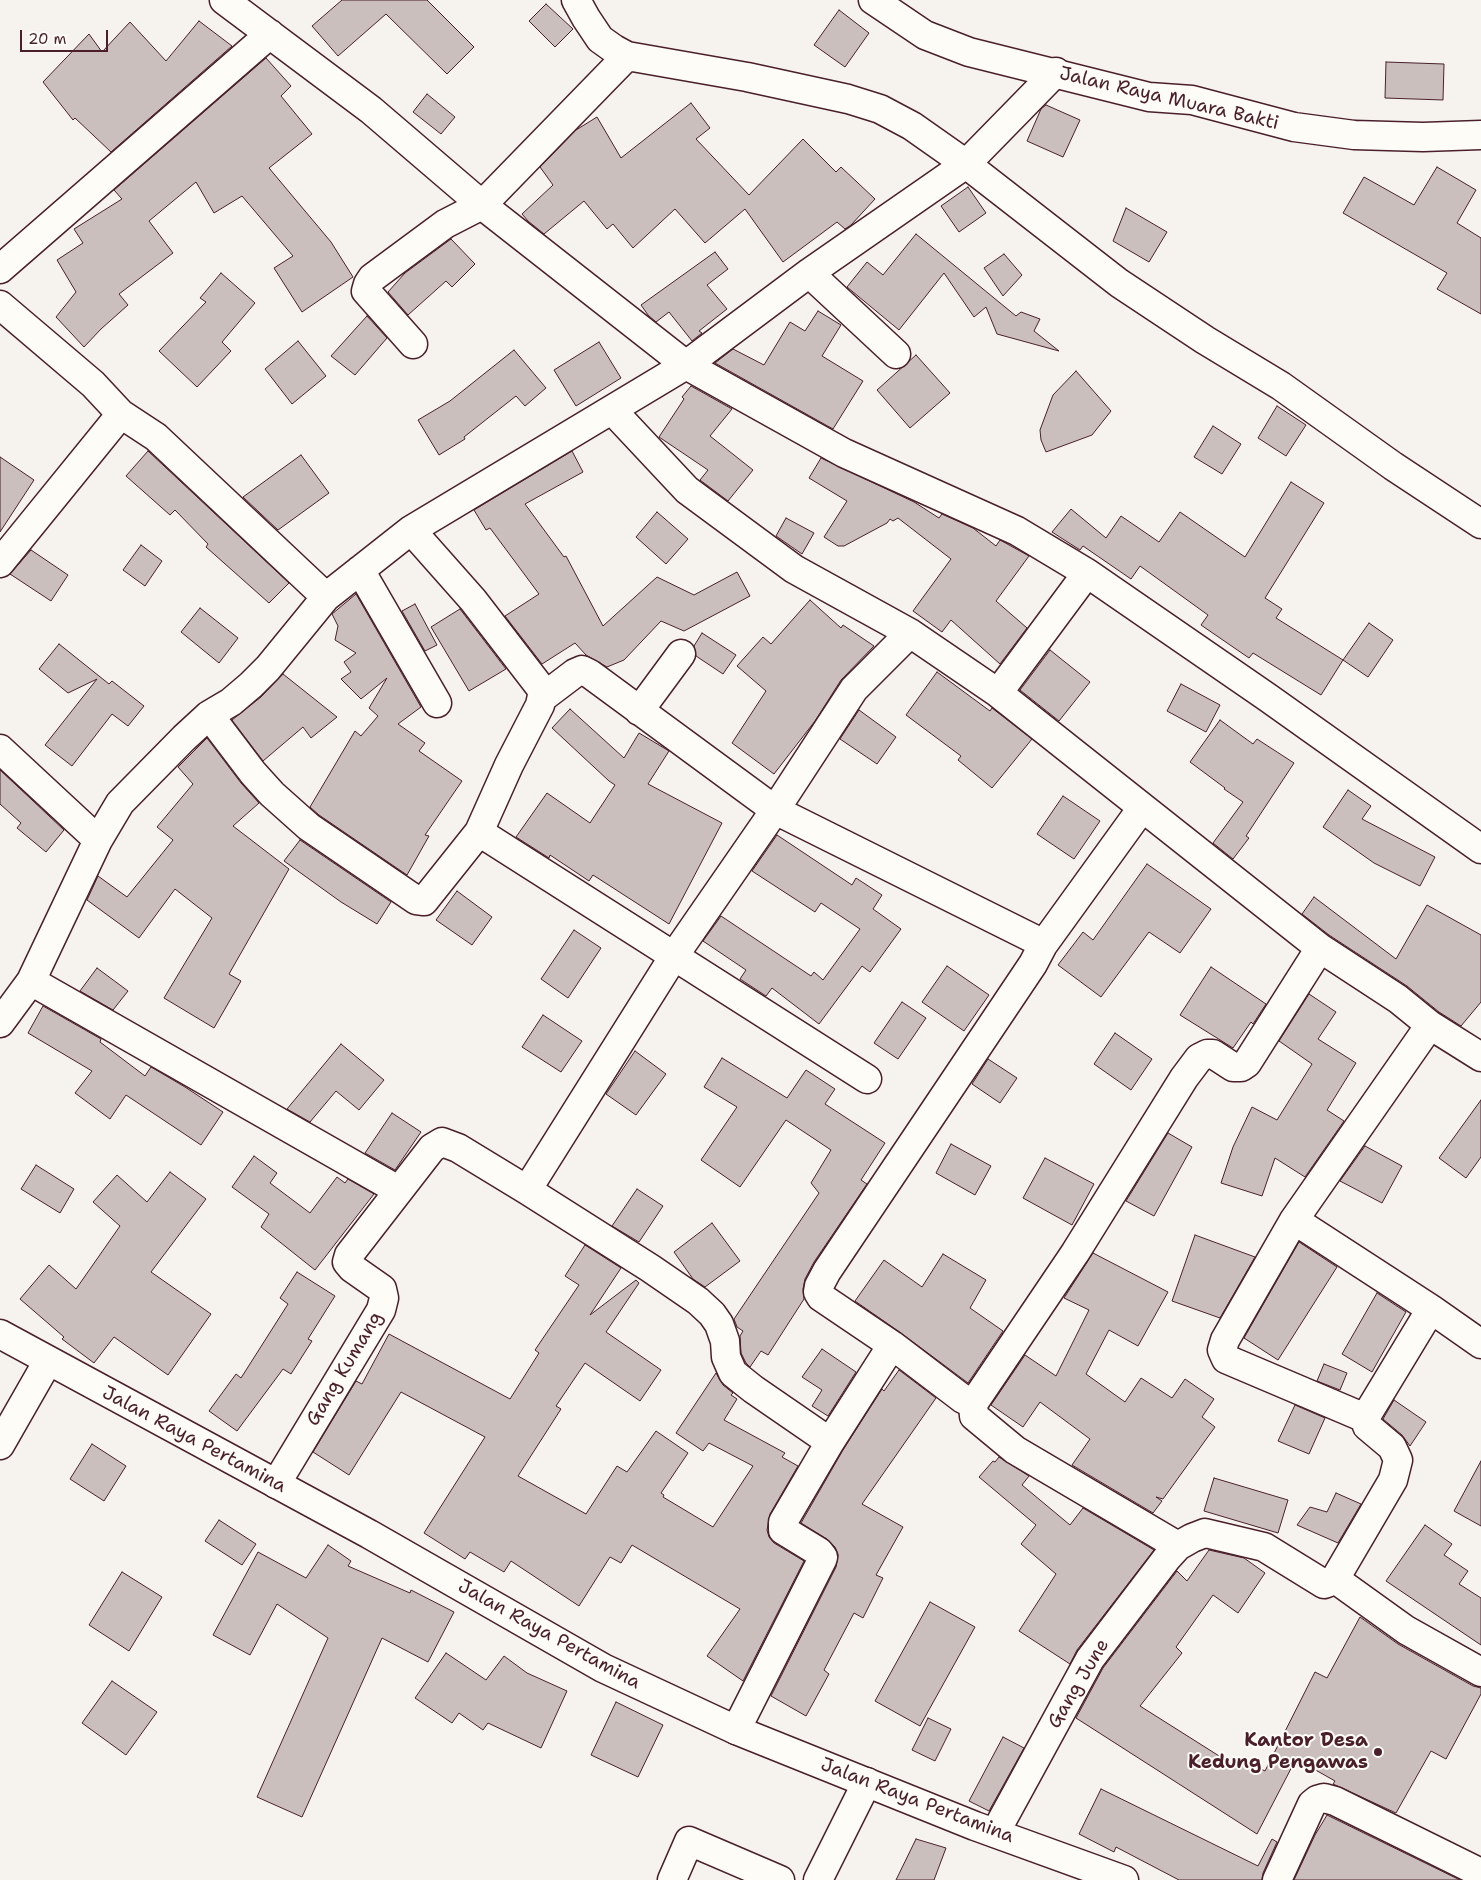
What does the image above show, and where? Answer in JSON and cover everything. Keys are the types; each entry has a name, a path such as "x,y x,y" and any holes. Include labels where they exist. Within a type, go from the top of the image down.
{"street":[{"path":"224,0 371,110 482,205 686,365 844,454 1016,531 1087,573 1479,844"},
{"path":"576,0 600,39 627,56 747,77 848,100 880,110 912,126 978,152 1119,283 1205,340 1281,386 1392,466 1481,524"},
{"name":"Jalan Raya Muara Bakti","path":"873,0 925,35 969,52 1149,96 1192,100 1294,127 1354,135 1423,138 1481,135"},
{"path":"0,269 270,34"},
{"path":"412,344 366,291 372,278 445,224 482,205 627,56"},
{"path":"0,1022 31,981 98,840 120,803 209,715 231,702 268,668 326,597 412,530 686,365 809,273 978,152 1056,72"},
{"path":"809,273 896,354"},
{"path":"0,305 93,384 122,414 156,437 326,597"},
{"path":"612,410 687,490 794,568 910,633 998,693 1320,948 1398,999 1430,1025 1481,1057"},
{"path":"0,563 122,414"},
{"path":"209,715 253,773 309,827 416,900 424,901 479,832 542,698 543,691 473,600 412,530"},
{"path":"360,570 437,703"},
{"path":"998,693 1087,573"},
{"path":"527,1190 674,956 775,810 854,689 910,633"},
{"path":"639,711 681,654"},
{"path":"542,698 575,673 582,670 669,730 775,810 1043,944"},
{"path":"0,750 98,840"},
{"path":"973,1404 963,1399 892,1345 821,1297 818,1292 819,1286 1032,964 1043,944 1142,808"},
{"path":"479,832 867,1079"},
{"path":"1320,948 1247,1063 1241,1067 1233,1067 1213,1054 1207,1054 1199,1058 1184,1078 1076,1253 973,1404 974,1416 1015,1450 1178,1546 1205,1533 1264,1547 1324,1584 1335,1579 1397,1470 1398,1460 1392,1447 1367,1426 1365,1418 1431,1309"},
{"path":"31,981 398,1190 432,1148 442,1142 458,1148 650,1268 698,1301 712,1314 719,1324 725,1341 726,1357 733,1373 752,1389 830,1442"},
{"path":"1365,1418 1226,1359 1222,1350 1225,1340 1294,1220 1430,1025"},
{"name":"Gang Kumang","path":"276,1484 382,1310 384,1298 382,1290 352,1268 347,1262 349,1255 398,1190"},
{"path":"1294,1220 1431,1309 1481,1344"},
{"name":"Jalan Raya Pertamina","path":"0,1334 48,1362 370,1534 603,1668 736,1730 1124,1880"},
{"path":"736,1730 823,1557 819,1552 783,1530 782,1527 830,1442 892,1345"},
{"path":"0,1445 48,1362"},
{"name":"Gang June","path":"996,1832 1090,1659 1178,1546"},
{"path":"1335,1579 1406,1630 1481,1672"},
{"path":"818,1880 867,1782"},
{"path":"1277,1880 1312,1804 1324,1798 1335,1801 1481,1873"},
{"path":"672,1880 689,1841 780,1880"}],"building":[{"path":"342,0 427,0 474,47 447,74 386,14 338,56 312,26"},
{"path":"546,4 573,29 555,47 529,21"},
{"path":"839,10 869,33 845,67 814,45"},
{"path":"199,21 232,46 111,152 75,118 73,120 43,82 89,34 102,52 130,22 166,61"},
{"path":"266,58 291,86 281,96 312,134 269,168 331,242 353,277 302,312 274,268 293,256 242,196 214,213 196,182 149,221 173,253 119,294 128,305 84,347 56,317 76,292 57,260 83,243 74,229 122,199 114,190"},
{"path":"1386,62 1444,64 1443,100 1385,98"},
{"path":"427,94 455,117 441,134 413,112"},
{"path":"691,103 710,128 696,139 749,195 803,139 836,172 841,167 875,199 851,225 845,229 837,222 783,262 745,209 705,243 675,209 633,248 613,224 607,229 584,201 544,234 522,214 553,185 540,167 576,130 597,117 621,158"},
{"path":"1046,105 1080,120 1063,157 1027,141 1041,109"},
{"path":"1437,167 1476,190 1457,223 1481,238 1481,314 1437,289 1447,273 1343,213 1364,177 1414,205"},
{"path":"968,187 986,213 959,232 941,206"},
{"path":"1126,208 1167,232 1149,262 1113,241"},
{"path":"916,234 1016,316 1021,312 1040,319 1034,331 1059,351 997,334 986,307 974,317 944,273 899,330 847,287 867,262 883,275"},
{"path":"451,239 475,264 452,287 446,281 408,315 388,292 405,273"},
{"path":"715,252 728,269 707,285 727,309 699,331 702,333 692,341 669,312 656,322 648,315 641,305"},
{"path":"1004,254 1022,275 1003,296 984,268"},
{"path":"221,273 255,303 222,342 231,351 197,387 159,351 206,302 200,298"},
{"path":"818,311 841,325 822,356 863,381 833,429 715,363 733,349 764,365 790,322 805,331"},
{"path":"367,316 387,338 355,375 331,356"},
{"path":"298,341 326,376 292,404 265,369"},
{"path":"599,342 621,378 576,406 554,370"},
{"path":"514,350 546,388 525,406 516,396 464,437 465,439 439,455 418,420 450,401"},
{"path":"916,355 950,393 910,428 877,390"},
{"path":"1076,371 1111,411 1092,435 1046,452 1041,440 1040,430 1053,395"},
{"path":"691,386 732,409 710,436 753,470 728,501 700,480 708,470 659,437 684,399 682,397"},
{"path":"1277,406 1306,425 1286,456 1258,438"},
{"path":"1213,426 1241,444 1222,474 1194,457"},
{"path":"148,451 289,583 269,603 206,547 208,544 175,510 170,515 126,476"},
{"path":"572,451 583,472 525,504 564,557 566,556 603,626 657,577 694,595 737,572 750,596 684,631 661,621 624,660 607,667 586,655 575,643 542,664 505,616 539,594 490,528 486,530 474,510"},
{"path":"301,455 329,493 278,530 243,497"},
{"path":"0,457 34,480 0,532"},
{"path":"821,458 914,502 939,518 942,514 973,528 996,546 1000,540 1029,556 996,601 1027,628 1000,664 951,620 942,632 913,611 951,559 898,518 893,521 890,519 887,523 844,546 838,546 824,537 847,501 809,478"},
{"path":"1291,482 1324,503 1265,598 1282,609 1276,618 1343,660 1321,695 1253,653 1249,658 1201,625 1208,615 1140,566 1131,579 1083,546 1080,550 1052,532 1071,509 1106,538 1121,516 1159,542 1180,512 1245,557"},
{"path":"657,512 688,539 666,564 636,537"},
{"path":"786,518 814,533 802,554 776,536"},
{"path":"141,545 162,561 145,586 123,570"},
{"path":"31,550 68,575 51,601 10,574"},
{"path":"356,594 421,707 398,724 425,743 419,751 462,781 425,835 429,836 407,875 310,807 355,731 361,736 378,716 369,708 387,678 361,699 341,679 351,672 344,662 356,653 335,640 338,626 332,614"},
{"path":"810,600 841,628 843,625 874,646 841,680 815,721 774,774 732,743 766,691 737,666 763,637 771,644"},
{"path":"415,604 437,645 425,651 402,611"},
{"path":"200,608 238,638 219,663 181,632"},
{"path":"460,609 506,669 469,691 431,627"},
{"path":"1369,623 1393,640 1368,677 1343,660"},
{"path":"702,633 736,655 723,674 696,656 694,646"},
{"path":"59,644 109,684 112,681 144,706 128,726 112,714 72,766 45,745 97,679 68,693 39,669"},
{"path":"1050,650 1090,682 1059,721 1020,690"},
{"path":"937,672 990,711 992,708 1032,739 992,788 958,760 961,756 906,715"},
{"path":"283,674 337,717 311,738 303,727 263,761 232,720 261,697"},
{"path":"1181,684 1220,705 1206,732 1167,711"},
{"path":"570,709 624,758 639,733 669,751 648,784 722,823 669,924 593,875 589,881 550,855 549,858 516,837 547,793 590,823 615,785 552,728"},
{"path":"859,710 896,737 877,764 840,739"},
{"path":"1220,720 1253,744 1257,739 1294,763 1246,836 1249,838 1233,859 1213,843 1243,802 1190,762"},
{"path":"207,738 241,783 259,803 233,826 289,869 229,974 241,981 214,1028 164,998 212,918 175,889 139,938 87,900 98,876 127,897 173,840 157,827 193,784 178,767"},
{"path":"0,770 64,830 46,852 17,828 21,823 0,804"},
{"path":"1348,790 1371,806 1362,819 1435,857 1420,886 1374,863 1323,827"},
{"path":"1063,796 1100,821 1074,859 1037,834"},
{"path":"777,835 852,885 856,878 882,895 873,909 901,929 870,972 862,966 819,1024 772,988 766,996 740,979 746,970 703,941 721,916 811,976 814,972 823,980 860,929 821,903 815,912 752,871"},
{"path":"300,840 391,902 377,924 341,902 284,861"},
{"path":"1147,864 1211,909 1180,953 1149,932 1101,997 1058,965 1083,932 1093,940"},
{"path":"457,891 492,917 472,945 436,920"},
{"path":"1314,897 1396,959 1427,905 1481,935 1481,1002 1461,1026 1439,1012 1407,986 1329,935 1302,914"},
{"path":"574,930 601,948 568,998 541,979"},
{"path":"947,966 989,995 964,1031 922,1002"},
{"path":"1211,967 1266,1004 1253,1024 1251,1022 1233,1048 1180,1015"},
{"path":"97,968 128,991 113,1010 80,991"},
{"path":"1309,994 1336,1012 1318,1039 1356,1063 1327,1110 1344,1121 1305,1177 1275,1158 1262,1196 1221,1183 1233,1147 1252,1107 1277,1120 1312,1064 1279,1041"},
{"path":"902,1002 926,1018 898,1059 874,1043"},
{"path":"43,1006 101,1039 100,1042 145,1076 151,1067 223,1112 201,1145 126,1095 110,1119 75,1093 92,1071 28,1033"},
{"path":"543,1015 582,1041 561,1072 522,1047"},
{"path":"1115,1033 1152,1059 1131,1090 1094,1064"},
{"path":"341,1044 384,1080 359,1110 336,1091 310,1122 287,1109"},
{"path":"635,1051 666,1074 636,1115 606,1094"},
{"path":"722,1058 787,1098 806,1070 835,1089 825,1104 885,1143 861,1180 867,1184 814,1262 805,1279 804,1299 768,1355 761,1351 750,1367 741,1353 740,1336 743,1331 737,1327 734,1319 819,1193 811,1183 831,1150 786,1120 740,1187 701,1160 737,1107 704,1087"},
{"path":"988,1059 1017,1078 1000,1103 972,1084"},
{"path":"1481,1100 1481,1157 1466,1178 1439,1158"},
{"path":"392,1113 421,1132 395,1170 365,1153"},
{"path":"1168,1133 1192,1147 1154,1216 1126,1201"},
{"path":"951,1144 991,1166 975,1195 936,1173"},
{"path":"1365,1146 1402,1166 1382,1203 1340,1181"},
{"path":"254,1156 277,1173 270,1183 310,1213 337,1177 345,1183 348,1179 374,1194 315,1270 261,1227 269,1214 232,1187"},
{"path":"1045,1158 1094,1184 1072,1225 1023,1198"},
{"path":"36,1165 74,1189 60,1213 21,1189"},
{"path":"170,1172 206,1199 151,1272 211,1314 168,1375 114,1337 94,1363 62,1339 64,1337 20,1299 49,1265 76,1289 120,1226 93,1202 117,1175 147,1202"},
{"path":"637,1189 663,1206 639,1242 612,1226"},
{"path":"712,1223 740,1261 705,1287 693,1279 674,1252"},
{"path":"1195,1235 1255,1257 1220,1318 1172,1301"},
{"path":"1299,1242 1337,1267 1278,1360 1244,1338"},
{"path":"585,1245 621,1268 590,1315 636,1280 639,1283 606,1332 661,1370 640,1401 585,1363 556,1406 561,1409 518,1476 586,1514 617,1466 627,1472 656,1431 688,1453 661,1493 664,1495 663,1497 713,1527 753,1466 709,1443 703,1451 676,1433 716,1373 723,1385 733,1393 731,1395 737,1399 724,1420 785,1453 782,1457 798,1466 770,1514 767,1530 769,1537 774,1543 804,1561 743,1681 707,1656 740,1609 632,1545 621,1563 610,1557 579,1606 511,1561 504,1572 470,1552 465,1559 424,1533 485,1437 401,1392 349,1475 313,1452 356,1381 362,1384 389,1334 510,1399 539,1353 535,1350 579,1285 565,1276"},
{"path":"1093,1253 1168,1292 1138,1346 1109,1330 1086,1374 1125,1402 1141,1378 1172,1398 1185,1379 1214,1399 1202,1417 1215,1427 1163,1499 1156,1497 1162,1501 1153,1513 1072,1465 1090,1439 1040,1402 1023,1427 991,1405 1025,1355 1056,1376 1089,1310 1064,1298"},
{"path":"943,1254 986,1280 970,1308 1003,1331 968,1383 855,1301 884,1260 922,1287"},
{"path":"297,1272 335,1296 308,1339 312,1341 291,1374 283,1369 237,1431 209,1411 236,1374 241,1378 288,1304 280,1298"},
{"path":"1377,1293 1406,1312 1372,1372 1342,1354"},
{"path":"822,1349 856,1372 828,1416 812,1406 822,1390 802,1377"},
{"path":"1324,1364 1347,1373 1340,1390 1317,1381"},
{"path":"899,1370 936,1398 862,1504 903,1527 876,1575 883,1578 863,1618 854,1613 824,1670 829,1674 806,1716 771,1696 836,1567 838,1555 835,1547 827,1539 801,1523 843,1450 882,1389 884,1391"},
{"path":"1394,1400 1426,1422 1410,1446 1402,1435 1383,1419"},
{"path":"1295,1405 1325,1418 1309,1454 1278,1441"},
{"path":"92,1444 126,1466 104,1501 70,1479"},
{"path":"999,1457 1029,1476 1022,1485 1070,1525 1083,1508 1154,1550 1077,1650 1070,1664 1019,1631 1056,1574 1021,1544 1036,1525 979,1477"},
{"path":"1481,1461 1481,1526 1454,1511"},
{"path":"1214,1478 1288,1500 1278,1533 1204,1511"},
{"path":"1336,1493 1361,1504 1338,1543 1297,1525 1310,1507 1327,1512"},
{"path":"219,1520 256,1544 242,1565 205,1541"},
{"path":"1425,1525 1452,1544 1444,1555 1468,1571 1459,1584 1481,1598 1481,1645 1386,1581"},
{"path":"328,1545 351,1561 348,1566 410,1593 411,1590 454,1612 428,1662 382,1638 302,1817 257,1797 328,1638 277,1604 250,1655 213,1635 258,1552 306,1578"},
{"path":"1209,1550 1244,1558 1265,1573 1238,1613 1213,1595 1176,1647 1182,1653 1140,1706 1235,1766 1239,1758 1265,1771 1315,1672 1327,1678 1360,1617 1398,1644 1473,1686 1481,1688 1481,1694 1446,1759 1431,1751 1396,1813 1333,1784 1335,1781 1296,1759 1257,1834 1076,1718 1103,1668 1177,1571 1187,1581"},
{"path":"122,1572 162,1597 129,1651 89,1625"},
{"path":"930,1602 975,1627 920,1726 875,1701"},
{"path":"446,1653 486,1680 504,1656 527,1673 567,1691 541,1748 488,1723 483,1730 459,1713 452,1723 415,1698"},
{"path":"112,1681 157,1712 126,1755 82,1723"},
{"path":"616,1702 663,1725 638,1777 591,1755"},
{"path":"928,1718 951,1729 935,1761 912,1750"},
{"path":"1003,1737 1024,1748 989,1811 969,1801"},
{"path":"1101,1789 1258,1866 1272,1839 1277,1842 1263,1873 1262,1880 1179,1880 1116,1847 1114,1852 1079,1834"},
{"path":"1327,1815 1460,1880 1294,1880 1315,1835"},
{"path":"916,1839 946,1848 934,1880 896,1880"}],"place":[{"name":"Kantor Desa Kedung Pengawas","path":"1378,1752"}]}
